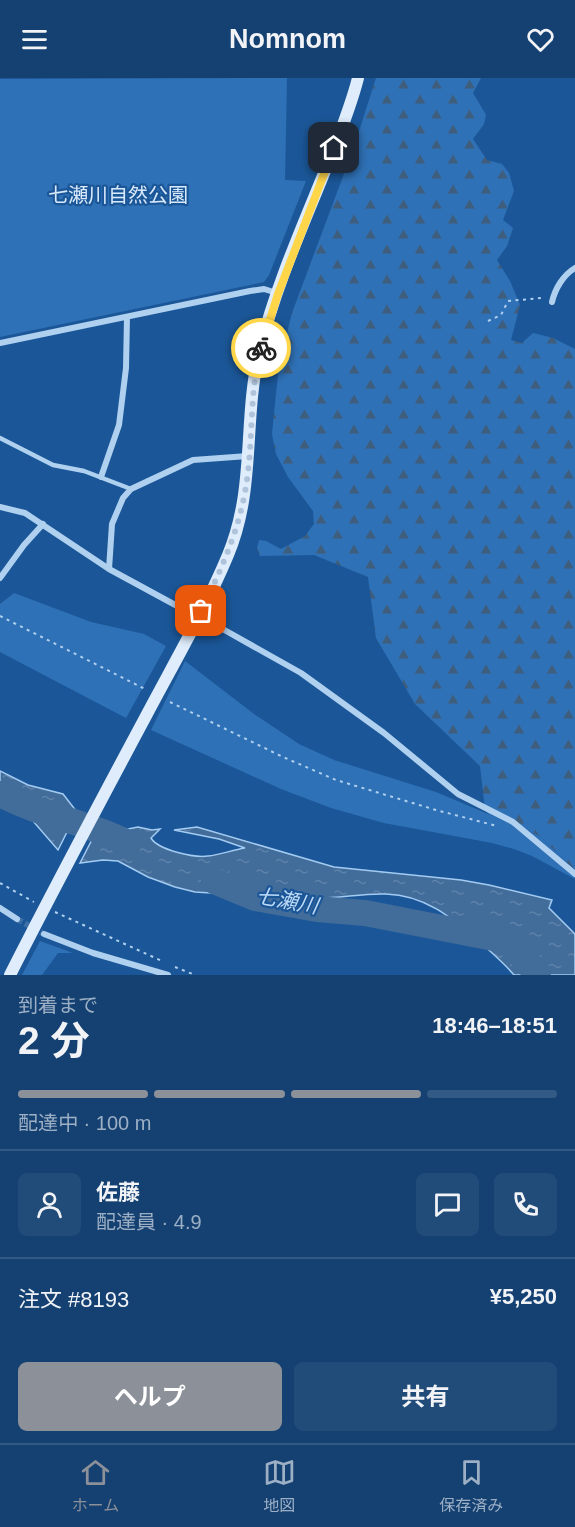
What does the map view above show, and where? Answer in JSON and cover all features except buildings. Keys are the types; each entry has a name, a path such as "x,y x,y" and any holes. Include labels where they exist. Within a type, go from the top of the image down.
{"street":[{"path":"10,975 228,554 242,510 249,456 255,374 265,334 278,294 346,117 358,78"},
{"path":"553,299 568,272 575,268"},
{"path":"0,343 250,291 264,289 278,294"},
{"path":"100,477 119,425 126,361 127,317"},
{"path":"109,569 112,524 123,498 131,489 193,460 249,456"},
{"path":"0,507 22,511 109,569 179,607"},
{"path":"0,578 43,524"},
{"path":"212,623 301,673 384,733 458,794 513,822 575,874"},
{"path":"0,908 17,919"},
{"path":"44,934 86,951 168,975"}],"lane":[{"path":"0,438 53,465 80,470 131,489"}],"path":[{"path":"488,321 501,315 508,301 553,299"},
{"path":"0,616 148,691"},
{"path":"164,699 336,780 506,828"},
{"path":"0,884 40,905"},
{"path":"48,909 129,948 195,975"}],"green space":[{"name":"七瀬川自然公園","path":"287,78 285,180 306,181 269,275 264,282 0,337 0,79"},
{"path":"376,78 481,78 473,93 486,115 484,124 473,139 487,160 502,164 509,173 514,191 503,220 513,228 507,246 497,260 510,281 520,305 511,340 522,343 533,333 553,338 575,349 575,870 540,836 488,814 485,809 480,766 415,704 376,638 368,577 314,555 260,556 257,549 259,540 281,549 305,536 314,524 313,511 288,477 276,454 272,434 279,364 292,313 354,147"},
{"path":"14,593 91,622 144,634 166,646 126,718 0,652 0,604"},
{"path":"185,661 254,714 299,744 334,760 436,792 540,836 575,870 575,879 514,849 384,823 331,808 281,789 151,730"},
{"path":"40,941 73,953 58,953 42,975 22,975"}],"water":[{"path":"0,771 28,785 63,794 77,812 58,850 33,821 0,801"},
{"path":"99,826 113,829 138,827 160,829 151,838 155,842 168,849 194,856 213,855 245,848 219,839 174,830 197,827 334,867 461,880 552,900 549,908 575,934 575,975 514,975 481,943 449,917 426,904 400,895 378,894 318,898 195,892 148,877 118,861 80,863"}],"waterway":[{"name":"七瀬川","path":"0,794 128,843"},
{"name":"七瀬川","path":"214,881 255,898 317,909 365,913 509,941 538,975"}],"tunnel":[{"path":"179,607 212,623"},
{"path":"17,919 44,934"}],"way so far":[{"path":"201,611 234,540 242,510 247,482 253,390 261,348"}],"route":[{"path":"261,348 271,312 334,148"}]}
